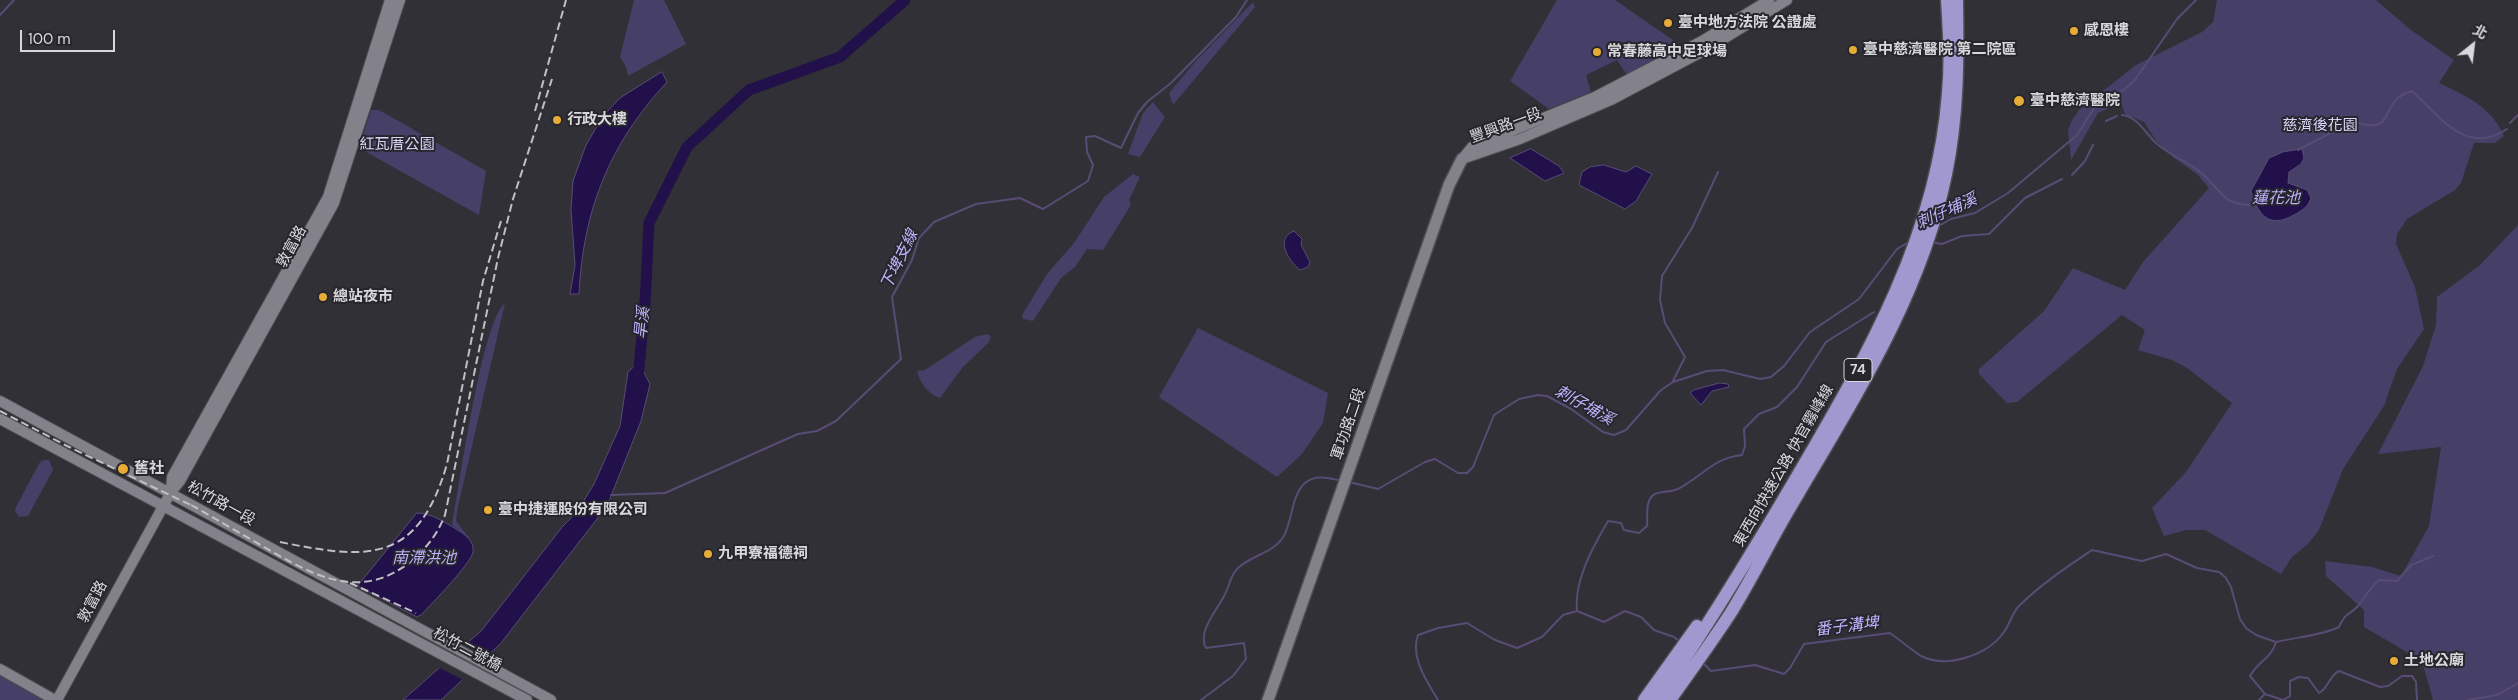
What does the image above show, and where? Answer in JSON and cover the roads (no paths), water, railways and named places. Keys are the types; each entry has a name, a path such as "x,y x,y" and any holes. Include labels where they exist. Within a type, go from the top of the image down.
{"highway":[{"name":"東西向快速公路 快官霧峰線","path":"1657,700 1740,574 1868,353 1905,274 1918,237 1936,172 1948,93 1946,0"},
{"name":"東西向快速公路 快官霧峰線","path":"1670,700 1730,613 1855,399 1887,338 1914,278 1939,205 1952,139 1958,94 1957,0"},
{"name":"74","path":"1644,700 1714,602 1740,574"},
{"name":"74","path":"1679,700 1715,644 1730,613"}],"main road":[{"name":"軍功路二段","path":"1268,700 1449,184 1462,159"}],"street":[{"name":"敦富路","path":"171,492 172,477 328,197 390,0"},
{"name":"敦富路","path":"56,700 334,203 400,0"},
{"name":"豐興路一段","path":"1462,159 1472,147 1595,97 1702,41 1770,0"},
{"name":"豐興路一段","path":"1462,159 1520,139 1611,100 1707,49 1787,0"},
{"name":"松竹路一段","path":"0,401 171,492 186,503 427,634"},
{"name":"松竹路一段","path":"0,419 418,641"},
{"name":"松竹二號橋","path":"427,634 504,681"},
{"name":"松竹二號橋","path":"418,641 504,681"},
{"path":"0,670 56,700"},
{"path":"504,681 527,700"},
{"path":"504,681 551,700"}],"water":[{"path":"662,72 667,82 629,130 603,180 593,207 586,235 579,294 570,294 575,265 571,210 573,181 586,145 603,116 620,98"},
{"path":"1531,149 1559,166 1564,173 1545,181 1510,158"},
{"name":"蓮花池","path":"2302,149 2304,158 2301,164 2289,172 2288,183 2307,190 2311,198 2310,201 2303,210 2294,215 2278,221 2271,220 2261,213 2251,191 2269,158 2283,152"},
{"path":"1604,165 1626,172 1636,166 1652,174 1636,201 1625,209 1579,185 1582,172 1590,167"},
{"path":"1294,231 1302,239 1301,245 1310,262 1308,267 1300,270 1288,256 1284,244 1288,235"},
{"path":"639,363 650,384 641,421 607,506 501,643 441,700 403,700 482,630 563,526 577,512 594,484 620,426 628,372"},
{"path":"1720,383 1728,384 1729,387 1712,391 1701,405 1690,393 1694,390"},
{"name":"南滯洪池","path":"417,513 432,516 462,533 472,544 473,552 465,566 442,593 417,617 358,586"}],"waterway":[{"path":"0,15 14,0"},
{"name":"旱溪","path":"638,378 645,304 649,223 687,147 749,90 840,57 905,0"},
{"name":"下埤支線","path":"611,495 665,493 798,434 817,431 836,421 901,359 892,297 912,260 919,238 934,222 976,204 1020,198 1043,209 1088,181 1093,165 1087,152 1086,137 1095,136 1121,148 1138,113 1147,102 1171,83 1236,17 1247,0"},
{"name":"刺仔埔溪","path":"1937,227 1951,219 1975,213 2008,193 2077,135 2094,108 2120,93 2135,80 2177,19 2196,0"},
{"path":"2298,150 2353,121 2367,125 2377,125 2382,122 2394,102 2412,91 2444,121 2466,136 2479,138 2492,136 2507,129"},
{"path":"2122,115 2127,116 2141,126 2157,144 2199,171 2228,200 2244,205 2256,205"},
{"path":"2510,123 2518,115"},
{"path":"2106,121 2117,116"},
{"path":"2072,175 2085,161 2093,145"},
{"path":"1673,381 1685,357 1665,323 1660,300 1662,276 1692,228 1718,172"},
{"path":"1931,242 1942,244 1962,236 1989,234 2025,198 2062,179"},
{"name":"刺仔埔溪","path":"1349,482 1378,489 1425,462 1435,459 1458,473 1467,473 1473,467 1494,415 1519,399 1538,395 1547,396 1571,409 1603,432 1614,435 1626,430 1661,390 1673,382 1707,371 1723,370 1760,379 1771,377 1784,366 1810,332 1859,299 1897,249 1909,242"},
{"path":"1577,611 1578,588 1586,564 1608,521 1621,523 1624,530 1639,533 1647,526 1648,507 1652,496 1657,493 1678,489 1723,460 1742,455 1745,446 1744,429 1759,414 1777,407 1797,387 1826,342 1874,312"},
{"name":"刺仔埔溪","path":"1201,700 1233,676 1246,659 1244,643 1206,648 1204,642 1204,635 1209,621 1226,593 1235,572 1247,561 1272,548 1282,539 1286,533 1297,495 1305,483 1313,478 1328,478 1342,481"},
{"name":"番子溝埤","path":"1702,662 1711,671 1755,665 1784,674 1790,668 1804,644 1890,633 1917,654 1931,660 1943,661 1966,658 1978,653 1997,640 2006,629 2017,609 2027,598 2054,576 2092,550 2142,561 2166,554 2197,568 2219,572 2226,578 2231,587 2240,619 2246,628 2256,635 2276,642"},
{"path":"2276,642 2339,627 2344,618 2358,606 2379,580 2397,581 2411,565 2434,556"},
{"name":"番子溝埤","path":"1438,700 1421,669 1416,652 1418,635 1438,628 1467,623 1495,640 1517,648 1542,637 1563,615 1577,611 1604,622 1625,611 1641,617 1654,630 1674,637 1680,642"},
{"name":"番子溝埤","path":"2276,642 2268,656 2256,667 2250,676 2265,694 2283,700 2290,696 2290,681 2299,677 2308,678 2319,693 2339,671 2380,687 2388,686 2402,676 2412,676 2416,682 2417,700"},
{"name":"番子溝埤","path":"2468,700 2497,695 2518,683"},
{"path":"2259,700 2265,694"}],"railway":[{"path":"535,111 566,0"},
{"path":"191,505 299,566 335,580 371,581 390,575 409,563 426,547 435,535 445,515 498,258 513,199 552,79"},
{"path":"280,542 311,548 364,552 386,547 405,537 421,521 435,497 447,464 483,281 501,221"},
{"path":"0,411 67,446 197,508"},
{"path":"350,583 416,613"}],"place":[{"name":"臺中地方法院 公證處","path":"1668,23"},
{"name":"感恩樓","path":"2074,31"},
{"name":"臺中慈濟醫院 第二院區","path":"1853,50"},
{"name":"常春藤高中足球場","path":"1597,52"},
{"name":"臺中慈濟醫院","path":"2019,101"},
{"name":"行政大樓","path":"557,120"},
{"name":"總站夜市","path":"323,297"},
{"name":"舊社","path":"123,469"},
{"name":"臺中捷運股份有限公司","path":"488,510"},
{"name":"九甲寮福德祠","path":"708,554"},
{"name":"土地公廟","path":"2394,661"}],"park label":[{"name":"慈濟後花園","path":"2320,126"},
{"name":"紅瓦厝公園","path":"397,145"}]}
